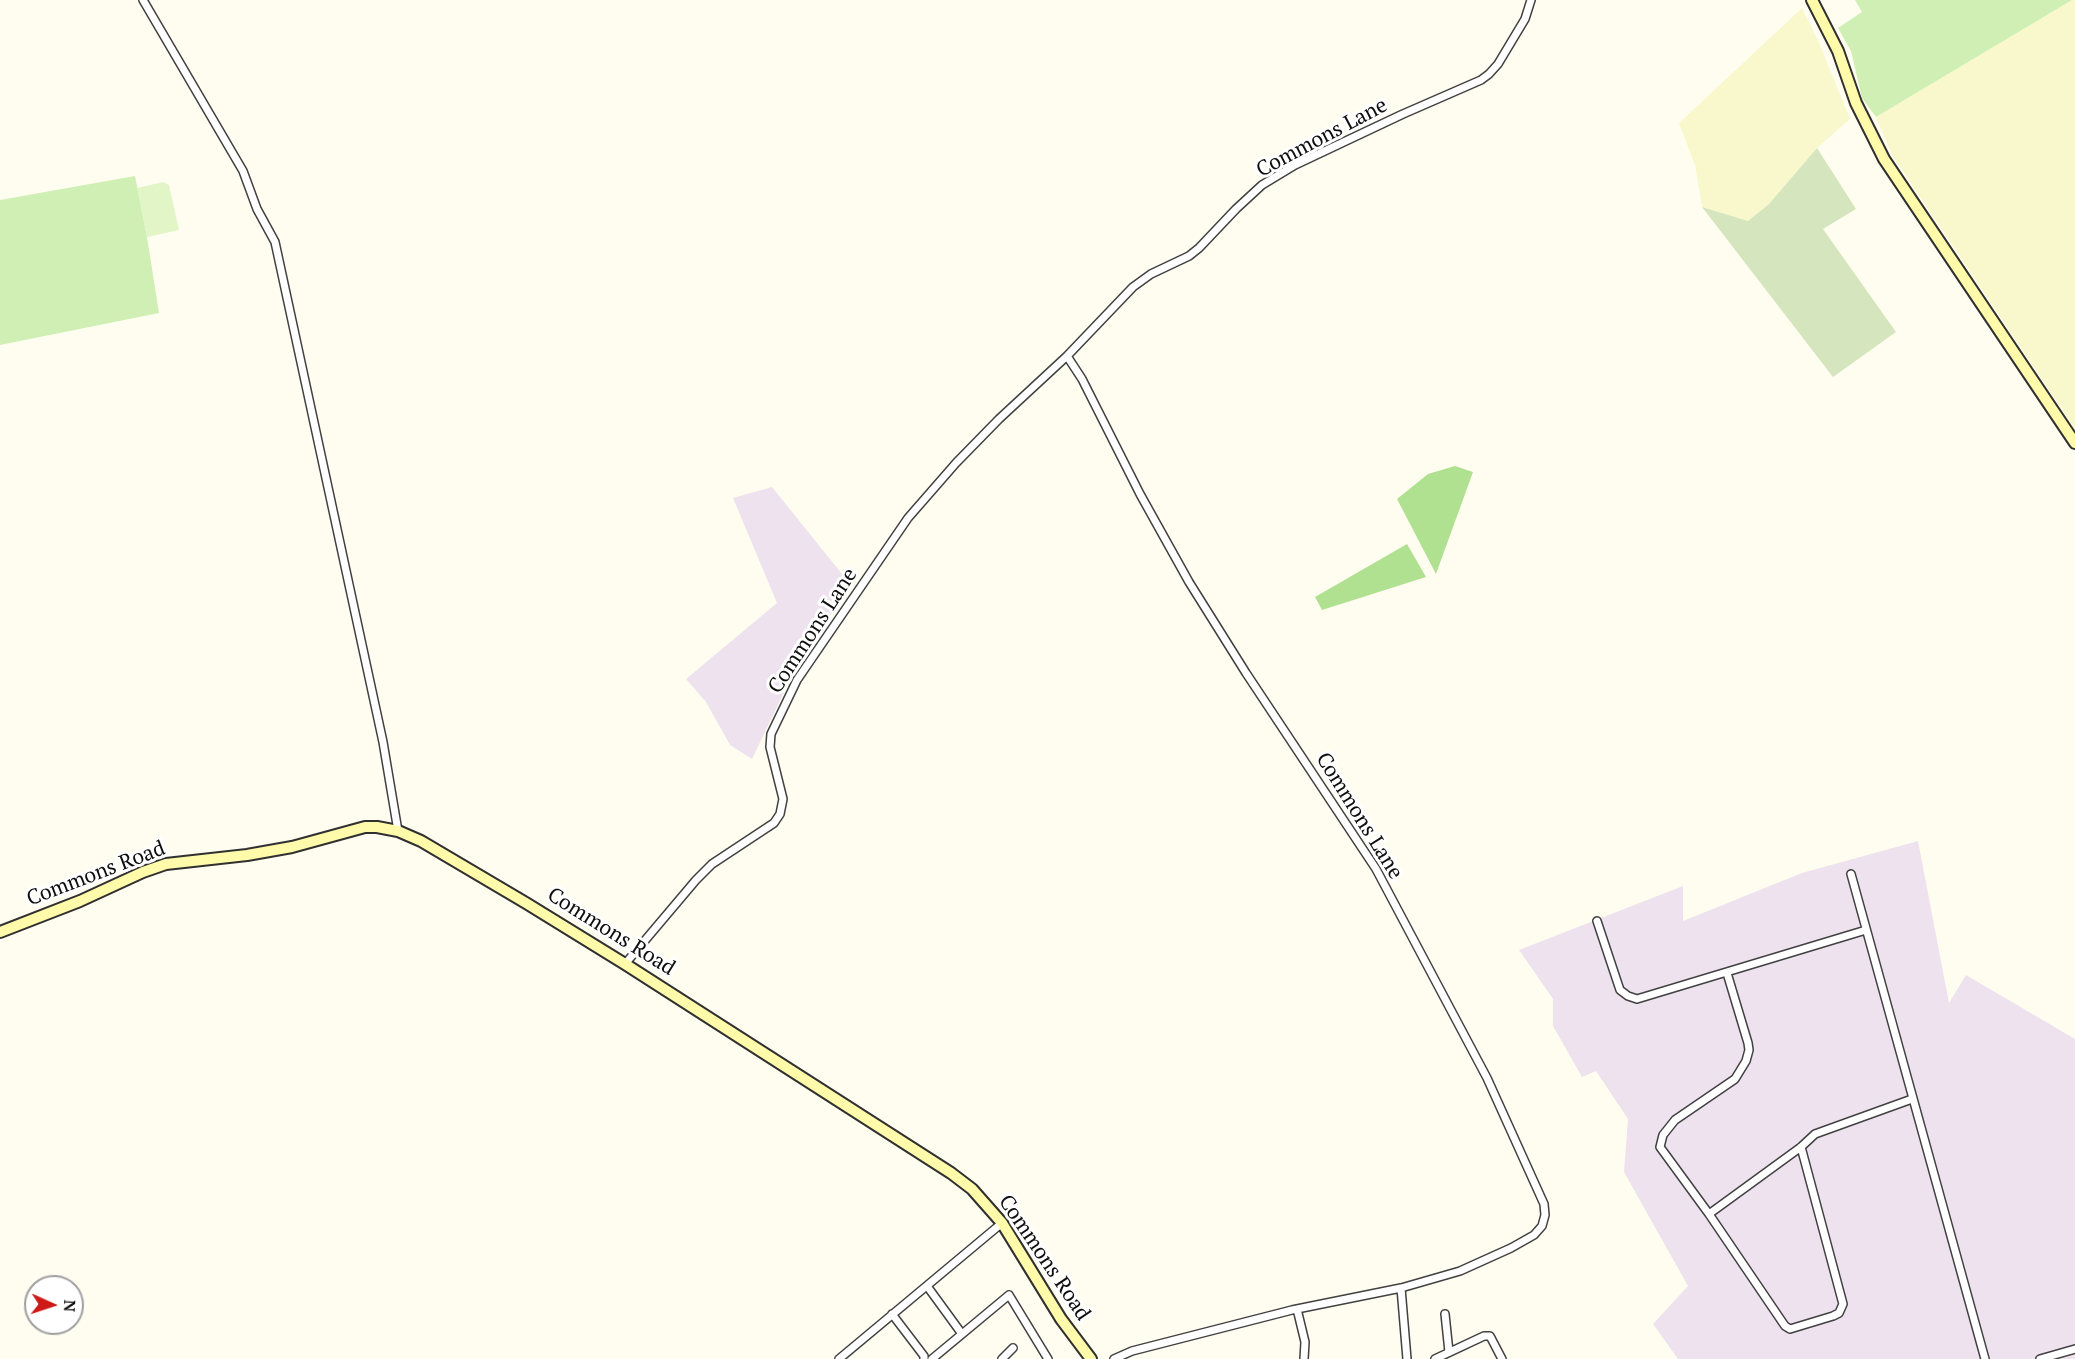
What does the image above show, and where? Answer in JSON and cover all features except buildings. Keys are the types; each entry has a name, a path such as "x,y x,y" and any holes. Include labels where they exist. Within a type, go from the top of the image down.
{"street":[{"path":"143,0 243,171 257,209 275,242 383,742 398,831"},
{"name":"Commons Lane","path":"625,964 712,864 774,823 780,814 783,799 772,762 771,734 796,680 927,494 999,419 1067,356 1133,287 1151,274 1194,252 1262,185 1295,165 1489,74 1498,64 1525,19 1531,0"},
{"path":"1812,0 1838,51 1856,103 1884,159 2075,443"},
{"name":"Commons Lane","path":"1067,356 1082,379 1140,494 1192,587 1376,869 1486,1078 1544,1204 1545,1215 1542,1226 1534,1235 1511,1248 1460,1270 1401,1288 1297,1309 1132,1351 1114,1359"},
{"name":"Commons Road","path":"0,932 166,864 277,850 365,827 377,826 398,831 526,903 625,964 951,1173 972,1189 1002,1223 1061,1319 1091,1359"},
{"path":"1851,874 1985,1359"},
{"path":"1597,921 1620,990 1637,999 1650,997 1866,930"},
{"path":"1727,973 1748,1043 1746,1061 1735,1079 1675,1120 1663,1135 1660,1147 1709,1214 1785,1326 1790,1329 1839,1313 1843,1308 1842,1297 1801,1147"},
{"path":"1709,1214 1801,1147 1815,1134 1912,1100"},
{"path":"838,1359 1002,1223"},
{"path":"927,1286 962,1334"},
{"path":"1401,1288 1407,1359"},
{"path":"932,1359 1009,1295 1048,1359"},
{"path":"1297,1309 1305,1342 1304,1359"},
{"path":"892,1314 924,1359"},
{"path":"1444,1314 1449,1352"},
{"path":"1434,1359 1484,1336 1490,1336 1502,1359"},
{"path":"1002,1359 1012,1348"},
{"path":"2040,1359 2075,1349"}],"shaded area":[{"path":"772,487 850,584 785,690 752,759 730,745 706,702 686,679 777,603 733,498"},
{"path":"1918,841 1949,1003 1966,975 2075,1039 2075,1359 1678,1359 1653,1324 1688,1286 1624,1172 1628,1119 1596,1071 1582,1077 1553,1026 1553,999 1519,950 1683,886 1683,921 1802,873"}],"green space":[{"path":"1855,0 2072,0 1876,117 1862,98 1851,51 1838,28 1862,12"},
{"path":"2075,0 2075,429 1892,155 1876,117"},
{"path":"1802,8 1820,45 1850,119 1817,148 1769,204 1748,221 1702,207 1695,165 1679,123"},
{"path":"1817,148 1856,209 1823,229 1896,332 1833,377 1702,207 1748,221 1769,204"},
{"path":"135,176 159,313 0,345 0,200"},
{"path":"163,182 169,185 179,230 147,237 137,188"},
{"path":"1455,466 1473,472 1436,574 1397,499 1428,474"},
{"path":"1407,544 1426,577 1322,610 1315,597"}]}
